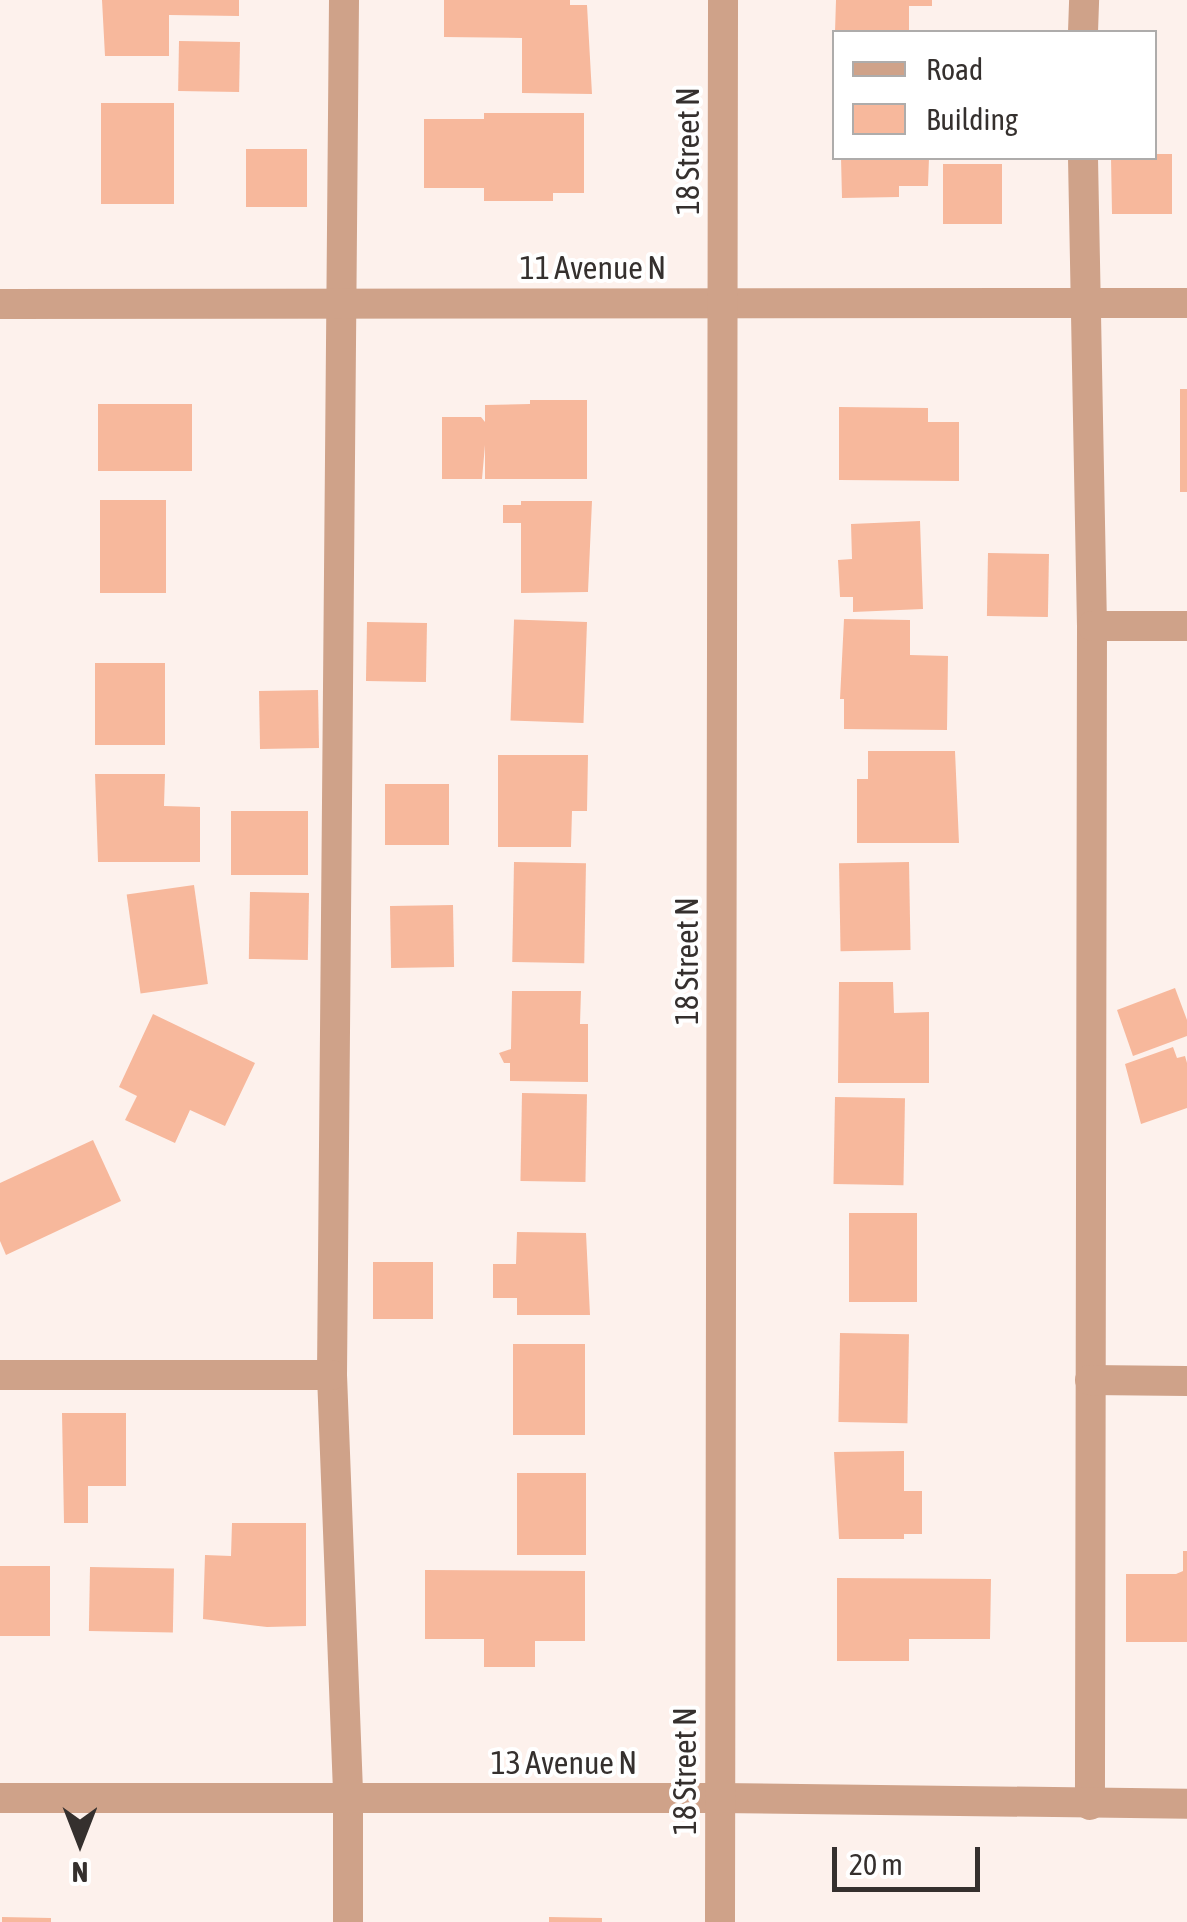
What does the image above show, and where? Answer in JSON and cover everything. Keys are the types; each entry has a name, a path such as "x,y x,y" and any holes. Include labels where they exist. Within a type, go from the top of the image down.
{"street":[{"path":"344,0 332,1376 348,1798 348,1922"},
{"name":"18 Street N","path":"720,1922 724,0"},
{"path":"1084,0 1084,30"},
{"path":"1083,160 1092,626 1090,1805"},
{"name":"11 Avenue N","path":"0,304 1187,303"},
{"path":"1092,626 1187,626"},
{"path":"0,1375 332,1376"},
{"path":"1090,1380 1187,1381"},
{"name":"13 Avenue N","path":"0,1798 720,1798 1187,1804"}],"building":[{"path":"102,0 239,0 239,16 169,15 169,56 105,56"},
{"path":"444,0 570,0 570,5 587,5 592,94 522,93 522,38 444,37"},
{"path":"836,0 932,0 932,6 909,6 909,30 835,30"},
{"path":"179,41 240,42 239,92 178,91"},
{"path":"101,103 174,103 174,204 101,204"},
{"path":"484,113 584,113 584,193 553,193 553,201 484,201 484,188 424,188 424,119 484,119"},
{"path":"246,149 307,149 307,207 246,207"},
{"path":"1157,154 1172,154 1172,214 1112,214 1111,160 1157,160"},
{"path":"841,160 929,160 928,186 899,186 899,197 842,198"},
{"path":"943,164 1002,164 1002,224 943,224"},
{"path":"1180,389 1187,389 1187,492 1180,492"},
{"path":"530,400 587,400 587,479 485,479 485,445 482,479 442,479 442,417 481,417 485,422 485,405 530,404"},
{"path":"98,404 192,404 192,471 98,471"},
{"path":"839,407 928,408 928,422 959,422 959,481 839,480"},
{"path":"100,500 166,500 166,593 100,593"},
{"path":"521,501 592,501 588,592 521,593 521,523 503,523 503,505 521,505"},
{"path":"920,521 923,609 853,612 853,597 840,597 838,560 852,559 851,524"},
{"path":"988,553 1049,554 1048,617 987,616"},
{"path":"514,619 587,622 583,723 511,720"},
{"path":"844,619 910,620 910,655 948,656 947,730 844,729 844,699 840,699"},
{"path":"367,622 427,623 426,682 366,681"},
{"path":"95,663 165,663 165,745 95,745"},
{"path":"318,690 319,748 260,749 259,691"},
{"path":"868,751 955,751 959,843 857,843 857,779 868,779"},
{"path":"498,755 588,755 587,811 572,811 571,847 498,847"},
{"path":"95,774 165,774 164,806 200,807 200,862 98,862"},
{"path":"385,784 449,784 449,845 385,845"},
{"path":"231,811 308,811 308,875 231,875"},
{"path":"514,862 586,863 584,963 512,962"},
{"path":"909,862 911,950 841,951 839,863"},
{"path":"194,885 208,984 141,993 127,894"},
{"path":"250,892 309,893 308,960 249,959"},
{"path":"453,905 454,967 391,968 390,906"},
{"path":"839,982 893,982 894,1013 929,1012 929,1083 838,1083"},
{"path":"1175,988 1187,1020 1187,1036 1133,1056 1117,1010"},
{"path":"512,991 581,991 580,1024 588,1024 588,1082 510,1081 510,1063 504,1063 499,1053 511,1049"},
{"path":"153,1014 255,1063 225,1126 190,1110 175,1143 125,1120 137,1096 119,1087"},
{"path":"1173,1047 1177,1058 1185,1056 1187,1063 1187,1108 1141,1124 1125,1064"},
{"path":"522,1093 587,1094 585,1182 520,1181"},
{"path":"835,1097 905,1098 903,1185 833,1184"},
{"path":"93,1140 121,1201 6,1255 0,1241 0,1183"},
{"path":"849,1213 917,1213 917,1302 849,1302"},
{"path":"517,1232 586,1233 590,1315 517,1315 517,1298 493,1298 493,1264 516,1264"},
{"path":"373,1262 433,1262 433,1319 373,1319"},
{"path":"840,1333 909,1334 907,1423 838,1422"},
{"path":"513,1344 585,1344 585,1435 513,1435"},
{"path":"62,1413 126,1413 126,1486 88,1486 88,1523 64,1523"},
{"path":"904,1451 904,1491 922,1491 922,1534 904,1534 904,1539 839,1539 834,1452"},
{"path":"517,1473 586,1473 586,1555 517,1555"},
{"path":"232,1523 306,1523 306,1626 267,1627 203,1619 205,1555 231,1556"},
{"path":"1183,1551 1187,1551 1187,1642 1126,1642 1126,1574 1176,1574 1183,1571"},
{"path":"0,1566 50,1566 50,1636 0,1636"},
{"path":"90,1567 174,1568 173,1632 89,1631"},
{"path":"425,1570 585,1571 585,1641 535,1641 535,1667 484,1667 484,1639 425,1639"},
{"path":"837,1578 991,1579 990,1639 909,1639 909,1661 837,1661"},
{"path":"2,1917 51,1918 51,1922 2,1922"},
{"path":"549,1917 602,1918 602,1922 549,1922"}]}
